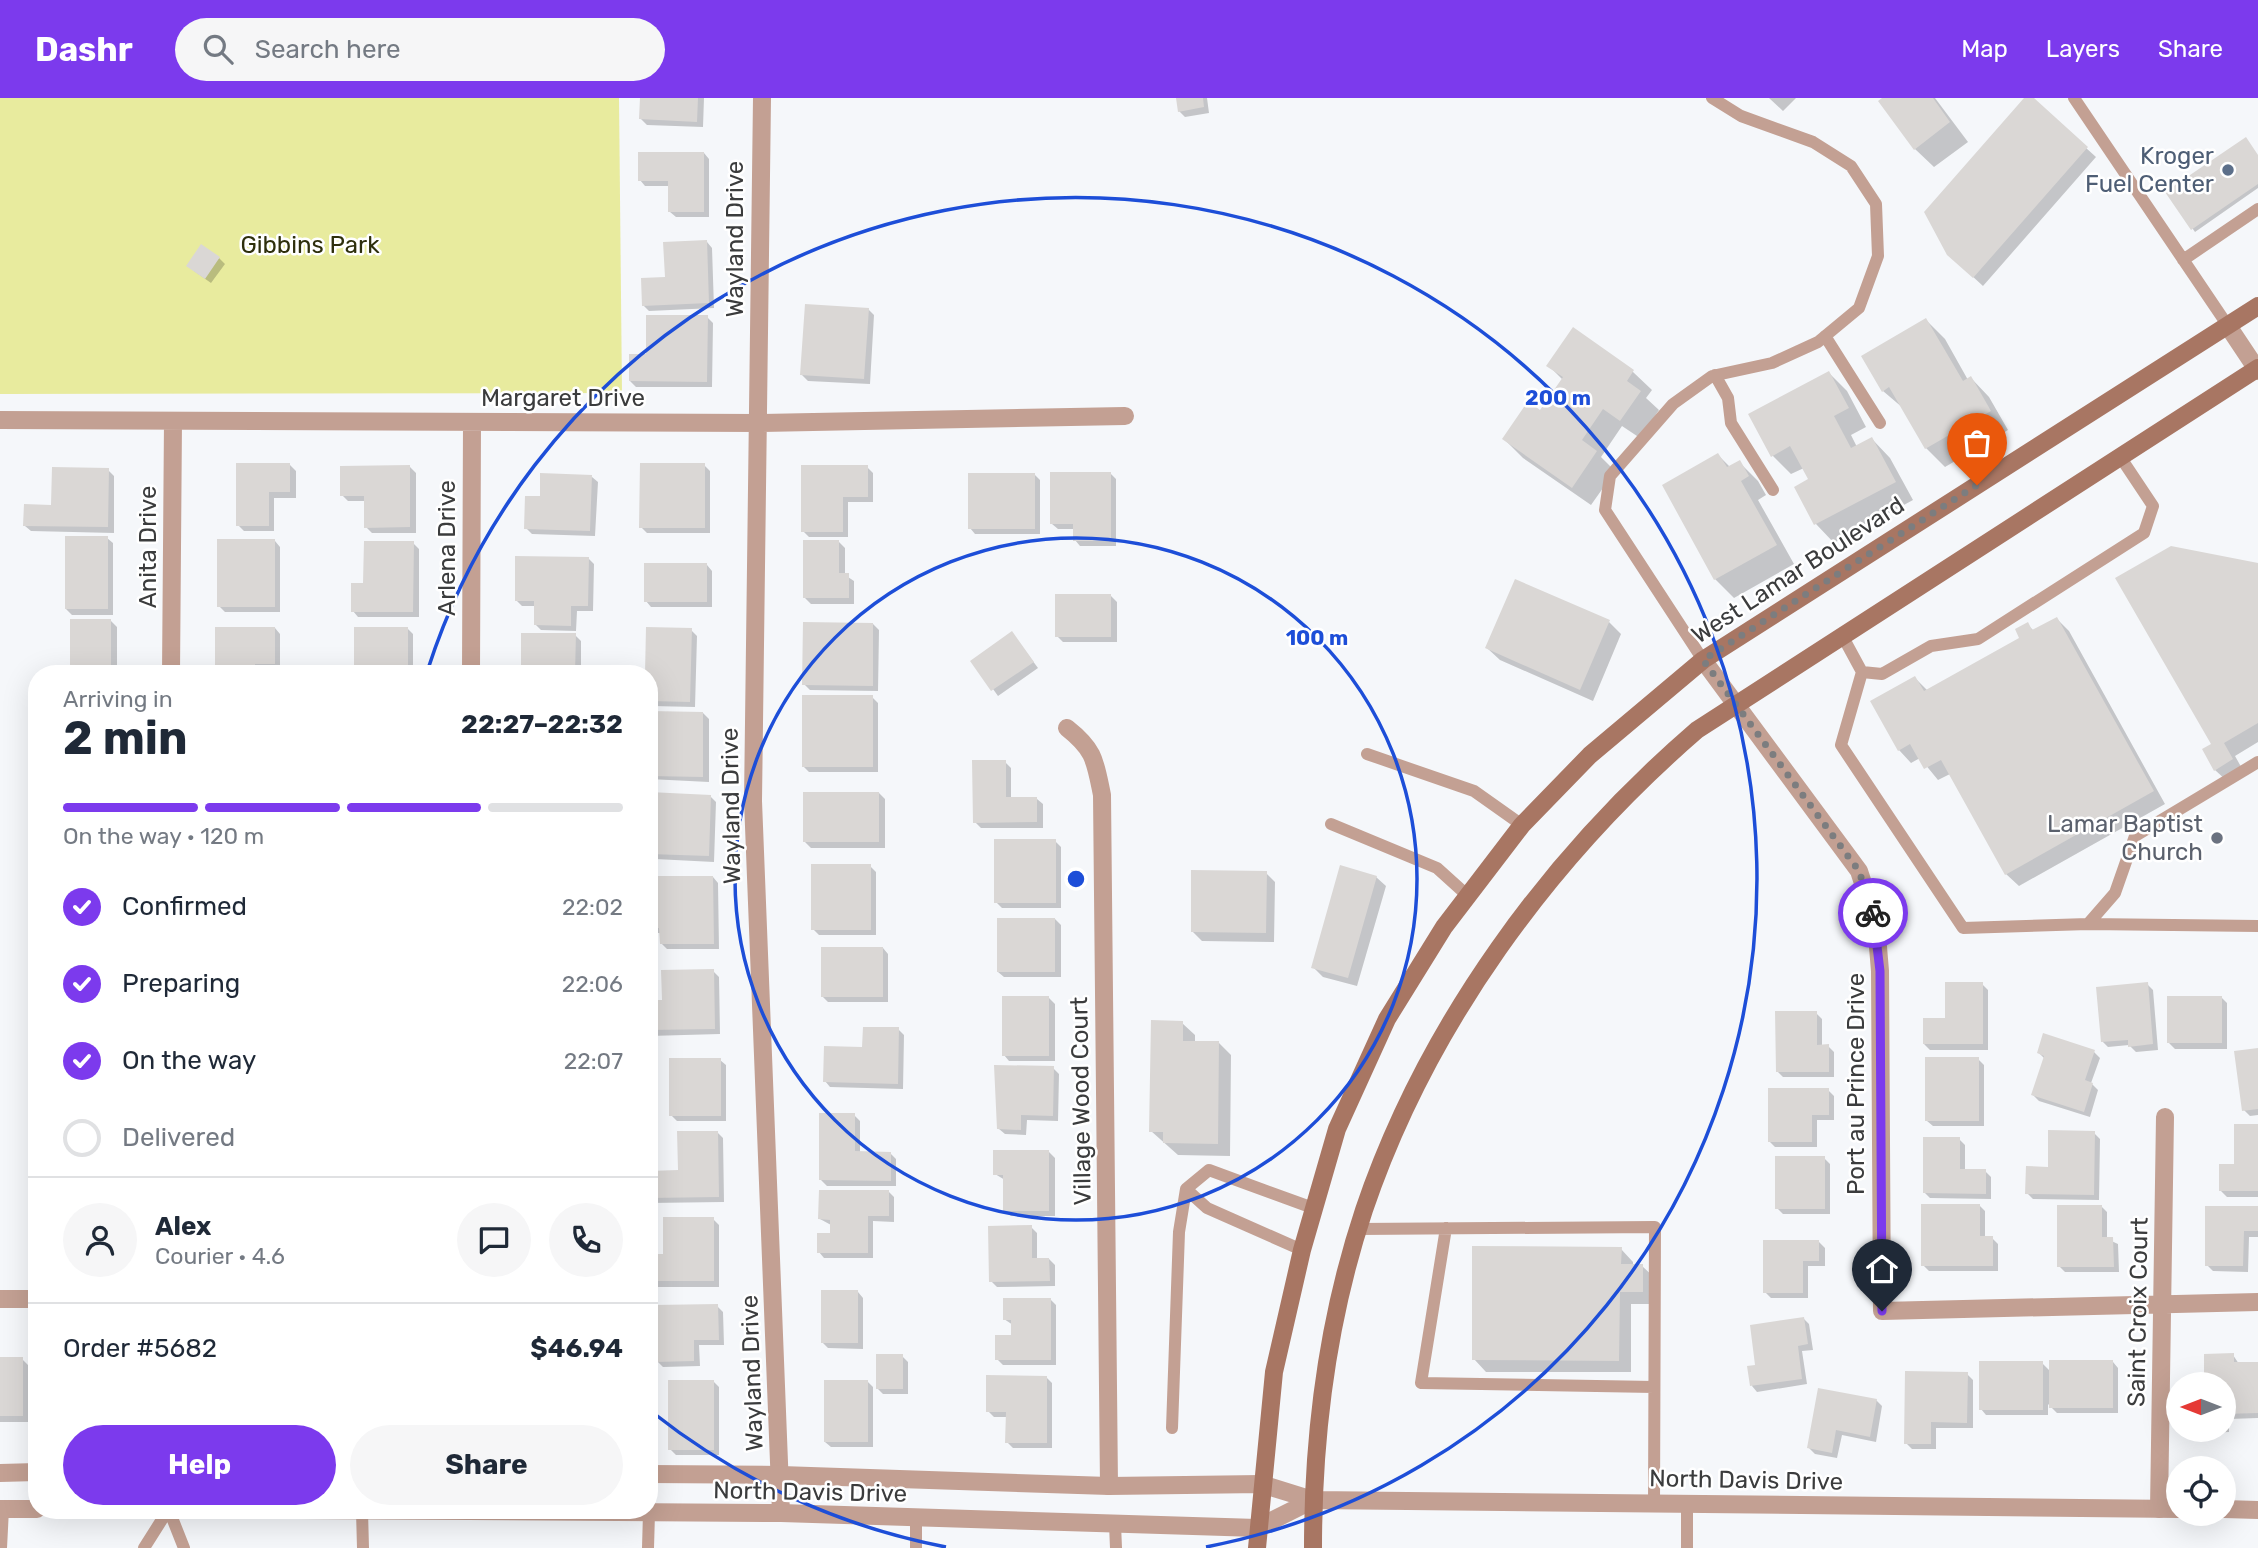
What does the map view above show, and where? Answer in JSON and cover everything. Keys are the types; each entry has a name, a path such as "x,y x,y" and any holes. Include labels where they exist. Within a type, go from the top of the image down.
{"main road":[{"name":"West Lamar Boulevard","path":"1257,1548 1261,1484 1274,1372 1302,1250 1337,1129 1387,1019 1444,927 1522,825 1590,755 1703,660 2258,306"},
{"path":"1313,1548 1313,1500 1324,1380 1342,1285 1359,1229 1402,1117 1460,1008 1535,896 1651,770 1698,730 2258,370"}],"street":[{"name":"Wayland Drive","path":"762,98 753,801 780,1513"},
{"path":"2228,326 2258,370"},
{"name":"Margaret Drive","path":"0,420 759,424 1125,416"},
{"name":"Anita Drive","path":"172,665 173,421"},
{"name":"Arlena Drive","path":"471,665 472,422"},
{"name":"Port au Prince Drive","path":"1703,660 1859,871 1877,922 1880,971 1882,1311 2162,1305"},
{"name":"Village Wood Court","path":"1067,728 1087,744 1094,754 1102,794 1110,1486"},
{"name":"Saint Croix Court","path":"2159,1509 2165,1116"},
{"path":"0,1299 28,1299"},
{"path":"2162,1305 2258,1302"},
{"path":"0,1473 28,1472"},
{"name":"North Davis Drive","path":"658,1474 780,1475 1110,1486 1261,1484 1313,1500 2166,1509"},
{"name":"North Davis Drive","path":"658,1513 780,1513 1257,1528 1313,1500"},
{"path":"1,1509 28,1509"},
{"path":"2236,1510 2258,1510"}],"lane":[{"path":"1703,660 1605,510 1610,476 1673,404 1715,375 1772,363 1825,336 1859,308 1878,256 1876,204 1851,166 1813,142 1741,116 1712,98"},
{"path":"2074,98 2228,326"},
{"path":"2183,260 2258,209"},
{"path":"1825,336 1880,423"},
{"path":"1715,375 1728,398 1731,424 1773,489"},
{"path":"1862,672 1882,674 1931,646 1978,639 2144,533 2152,506 2121,458"},
{"path":"1843,637 1862,672 1841,745 1963,928 2088,924 2258,926"},
{"path":"1367,754 1474,791 1522,825"},
{"path":"2088,924 2115,892 2135,836 2258,762"},
{"path":"1331,824 1437,868 1468,896"},
{"path":"1172,1428 1179,1232 1186,1189 1209,1170 1313,1208"},
{"path":"1186,1189 1207,1208 1302,1250"},
{"path":"1359,1229 1655,1227 1654,1504"},
{"path":"1446,1228 1421,1383 1654,1387"},
{"path":"1687,1504 1687,1548"},
{"path":"1,1509 1,1548"},
{"path":"144,1548 163,1519"},
{"path":"173,1519 184,1548"},
{"path":"362,1519 363,1548"},
{"path":"648,1548 649,1519"},
{"path":"916,1519 916,1548"},
{"path":"1115,1524 1116,1548"}],"green space":[{"name":"Gibbins Park","path":"0,98 619,98 622,393 0,394"}],"building":[{"path":"640,98 698,98 697,122 639,119"},
{"path":"1176,98 1203,98 1204,107 1178,112"},
{"path":"1882,98 1933,98 1950,122 1914,150 1878,101"},
{"path":"2024,98 2034,98 2088,147 1973,278 1947,255 1924,212"},
{"name":"Kroger Fuel Center","path":"2246,137 2258,155 2258,184 2191,230 2165,192"},
{"path":"638,152 704,152 704,212 668,212 668,181 638,181"},
{"path":"707,240 709,303 642,306 641,278 665,277 663,242"},
{"path":"201,244 220,257 205,279 186,266"},
{"path":"805,304 869,308 864,379 800,375"},
{"path":"646,315 708,315 707,382 629,381 629,354 646,354"},
{"path":"1926,318 1963,381 1971,376 1991,411 1925,449 1889,387 1882,392 1861,356"},
{"path":"1573,327 1634,370 1627,381 1641,391 1620,421 1603,409 1582,440 1597,451 1572,488 1502,439 1528,401 1540,410 1563,377 1546,366"},
{"path":"1829,371 1849,408 1834,416 1851,448 1872,437 1896,482 1814,525 1794,487 1808,479 1790,446 1771,457 1748,414"},
{"path":"1718,453 1727,467 1740,460 1749,476 1741,481 1777,545 1714,580 1662,485"},
{"path":"236,463 290,463 290,492 269,492 269,526 236,526"},
{"path":"640,463 705,463 705,528 639,528"},
{"path":"410,465 410,527 364,528 364,496 340,496 340,466"},
{"path":"801,465 868,465 868,497 843,497 843,532 801,532"},
{"path":"52,467 109,468 108,527 23,526 24,504 51,505"},
{"path":"1050,472 1111,472 1111,541 1073,541 1073,524 1050,524"},
{"path":"540,473 592,475 590,531 524,529 525,496 540,496"},
{"path":"968,473 1035,473 1035,529 968,529"},
{"path":"65,536 108,536 108,609 65,609"},
{"path":"217,539 275,539 275,607 217,607"},
{"path":"803,540 839,540 839,573 849,573 849,598 803,598"},
{"path":"364,541 414,541 413,612 351,612 351,583 363,583"},
{"path":"2171,546 2258,563 2258,723 2224,743 2233,759 2214,771 2202,749 2211,744 2115,578"},
{"path":"515,556 589,557 588,606 571,606 571,626 534,625 534,601 515,601"},
{"path":"644,563 707,563 707,602 644,602"},
{"path":"1515,579 1610,620 1580,690 1485,648"},
{"path":"1055,594 1111,594 1111,637 1055,637"},
{"path":"2057,617 2154,791 2005,875 1941,760 1924,769 1910,744 1898,751 1870,701 1915,676 1924,691 2019,638 2015,629 2028,622 2032,630"},
{"path":"70,619 111,619 111,665 70,665"},
{"path":"803,622 873,623 873,686 802,685"},
{"path":"215,627 275,627 275,664 215,665"},
{"path":"354,627 408,627 408,665 354,665"},
{"path":"646,627 692,628 690,702 658,701 658,665 645,665"},
{"path":"1012,631 1034,662 991,691 970,661"},
{"path":"521,633 576,633 575,665 521,665"},
{"path":"802,695 873,695 873,767 802,767"},
{"path":"658,711 703,712 703,777 658,776"},
{"path":"972,760 1006,760 1006,797 1037,797 1037,822 973,823"},
{"path":"658,792 711,795 709,856 658,854"},
{"path":"803,792 879,792 879,842 803,842"},
{"path":"994,839 1056,839 1056,903 994,903"},
{"path":"811,864 871,864 871,930 811,930"},
{"path":"1340,865 1377,876 1348,978 1311,968"},
{"path":"1191,870 1267,871 1266,933 1191,932"},
{"path":"658,876 713,876 714,944 660,944"},
{"path":"997,918 1055,918 1055,972 997,972"},
{"path":"821,947 883,947 883,997 821,997"},
{"path":"714,969 715,1029 658,1030 658,1000 662,1000 661,970"},
{"path":"1945,982 1983,982 1983,1044 1923,1044 1923,1018 1945,1018"},
{"path":"2148,982 2153,1044 2128,1047 2128,1040 2101,1042 2096,987"},
{"path":"1002,996 1049,996 1049,1056 1002,1056"},
{"path":"2167,996 2222,996 2222,1043 2167,1043"},
{"path":"1775,1011 1817,1011 1817,1045 1829,1044 1829,1072 1776,1072"},
{"path":"1151,1020 1183,1021 1183,1041 1219,1041 1218,1144 1163,1143 1163,1132 1149,1132"},
{"path":"863,1027 899,1027 898,1084 823,1082 824,1046 862,1047"},
{"path":"2043,1033 2095,1050 2085,1080 2093,1083 2084,1112 2031,1095 2044,1056 2037,1053"},
{"path":"2258,1048 2258,1109 2242,1111 2234,1051"},
{"path":"1925,1057 1979,1057 1979,1121 1925,1121"},
{"path":"669,1058 721,1058 721,1116 669,1116"},
{"path":"994,1065 1054,1066 1053,1116 1021,1115 1021,1130 997,1129"},
{"path":"1768,1088 1829,1088 1829,1115 1812,1115 1812,1142 1768,1142"},
{"path":"819,1113 855,1113 855,1151 891,1152 891,1181 819,1180"},
{"path":"2234,1124 2258,1124 2258,1191 2219,1191 2219,1164 2234,1164"},
{"path":"2048,1130 2095,1131 2094,1195 2025,1194 2026,1166 2048,1167"},
{"path":"677,1131 718,1131 719,1197 658,1198 658,1171 678,1170"},
{"path":"1923,1137 1960,1137 1960,1169 1986,1169 1986,1194 1923,1193"},
{"path":"993,1150 1049,1150 1049,1211 1003,1211 1003,1175 993,1175"},
{"path":"1775,1156 1825,1156 1825,1209 1775,1209"},
{"path":"819,1190 889,1190 889,1216 868,1216 868,1253 817,1253 817,1233 830,1233 830,1220 818,1219"},
{"path":"1921,1204 1980,1204 1980,1236 1993,1236 1993,1266 1921,1266"},
{"path":"2057,1205 2102,1205 2102,1237 2113,1237 2114,1267 2057,1267"},
{"path":"2205,1206 2258,1206 2258,1231 2244,1231 2243,1266 2205,1266"},
{"path":"663,1217 714,1217 714,1281 658,1281 658,1254 663,1254"},
{"path":"1032,1225 1032,1258 1049,1258 1050,1281 989,1282 988,1226"},
{"path":"1763,1240 1819,1240 1819,1261 1803,1261 1803,1293 1763,1293"},
{"path":"1472,1246 1622,1247 1621,1264 1643,1264 1643,1292 1620,1292 1619,1361 1472,1360"},
{"path":"821,1290 858,1290 858,1343 821,1343"},
{"path":"1003,1298 1051,1298 1051,1360 995,1360 995,1335 1011,1335 1011,1320 1003,1320"},
{"path":"718,1304 719,1340 694,1340 694,1361 658,1362 658,1305"},
{"path":"1804,1317 1808,1344 1798,1346 1802,1379 1750,1386 1747,1366 1755,1365 1750,1325"},
{"path":"2234,1353 2234,1362 2258,1362 2258,1413 2236,1414 2236,1372 2204,1372 2204,1354"},
{"path":"876,1354 903,1354 903,1389 876,1389"},
{"path":"0,1357 23,1357 23,1416 0,1416"},
{"path":"2049,1360 2113,1360 2113,1408 2049,1408"},
{"path":"1979,1361 2043,1361 2043,1410 1979,1410"},
{"path":"1905,1371 1968,1372 1967,1423 1931,1422 1931,1444 1904,1444"},
{"path":"986,1375 1047,1376 1047,1443 1005,1443 1006,1412 986,1412"},
{"path":"668,1380 714,1380 714,1450 668,1450"},
{"path":"824,1380 868,1380 868,1442 824,1442"},
{"path":"1818,1388 1877,1399 1870,1437 1836,1430 1832,1453 1807,1448"}],"way so far":[{"path":"1873,913 1859,871 1703,660 1977,485"}],"place":[{"name":"Kroger Fuel Center","path":"2228,170"},
{"name":"Lamar Baptist Church","path":"2217,838"}],"route":[{"path":"1873,913 1877,922 1880,971 1882,1311"}]}
